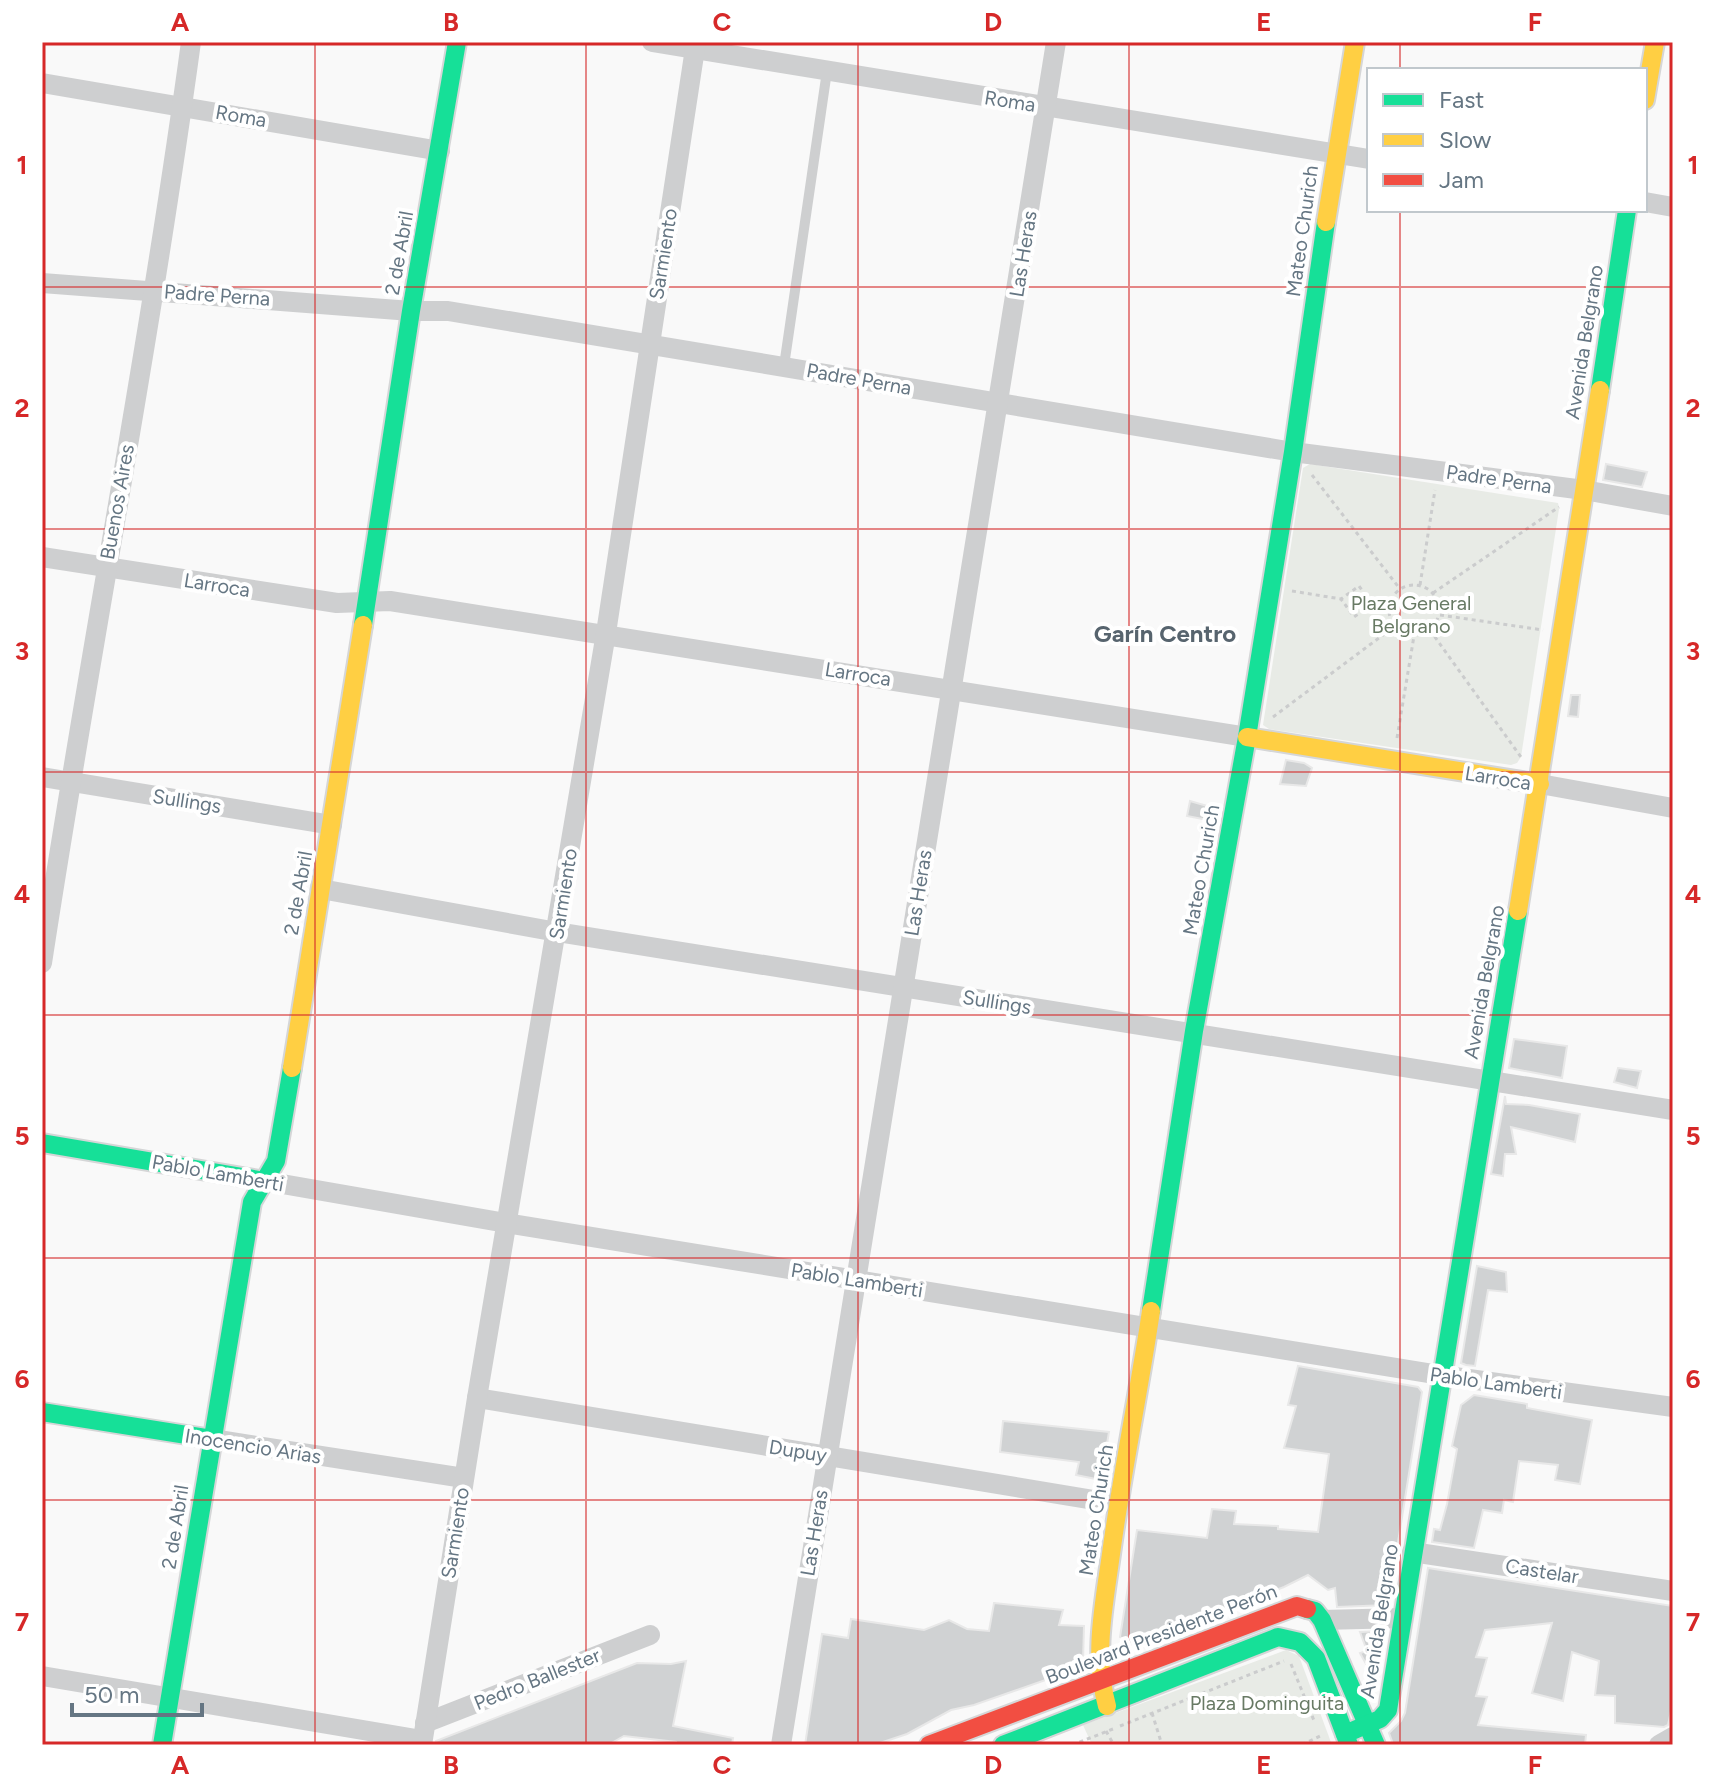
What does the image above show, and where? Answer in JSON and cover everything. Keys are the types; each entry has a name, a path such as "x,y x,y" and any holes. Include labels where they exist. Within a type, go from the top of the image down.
{"street":[{"name":"Buenos Aires","path":"42,963 155,290 191,42"},
{"name":"2 de Abril","path":"162,1745 252,1202 276,1161 332,825 411,311 457,42"},
{"name":"Roma","path":"652,42 695,45 827,71 1367,159"},
{"name":"Las Heras","path":"781,1745 1056,42"},
{"name":"Mateo Churich","path":"1107,1706 1100,1681 1099,1640 1118,1504 1149,1327 1194,1031 1247,737 1355,42"},
{"path":"1647,88 1655,42"},
{"name":"Sarmiento","path":"423,1736 606,633 695,45"},
{"name":"Roma","path":"42,83 440,151"},
{"path":"1647,202 1673,207"},
{"name":"Avenida Belgrano","path":"1347,1739 1385,1716 1388,1710 1440,1375 1540,784 1627,212"},
{"name":"Padre Perna","path":"42,283 411,311 448,311 1293,452 1584,490 1673,506"},
{"name":"Larroca","path":"42,557 337,603 390,601 606,633 1673,808"},
{"name":"Sullings","path":"42,777 332,825"},
{"name":"Sullings","path":"321,889 557,932 1194,1031 1673,1110"},
{"name":"Pablo Lamberti","path":"42,1143 506,1223 1440,1375 1673,1407"},
{"name":"Dupuy","path":"477,1398 1118,1504"},
{"name":"Inocencio Arias","path":"42,1412 464,1478"},
{"name":"Castelar","path":"1412,1552 1673,1591"},
{"name":"Boulevard Presidente Perón","path":"929,1745 1297,1606 1315,1611 1322,1620"},
{"path":"1376,1745 1322,1620 1403,1618"},
{"name":"Pedro Ballester","path":"423,1736 650,1635"},
{"path":"1003,1745 1278,1637 1290,1636 1308,1646 1316,1658 1347,1739"},
{"path":"42,1676 423,1736"},
{"path":"1659,1745 1673,1737"}],"lane":[{"path":"784,366 827,71"}],"path":[{"path":"1293,452 1400,589"},
{"path":"1420,585 1438,471"},
{"path":"1433,593 1559,507"},
{"path":"1420,585 1438,599 1440,615 1430,630 1414,636 1405,634 1395,626 1389,614 1389,605 1400,589 1420,585"},
{"path":"1271,588 1341,599 1359,586 1372,604"},
{"path":"1341,599 1354,617 1372,604 1389,605"},
{"path":"1440,615 1563,632"},
{"path":"1272,718 1395,626"},
{"path":"1430,630 1522,759"},
{"path":"1394,761 1414,636"},
{"path":"1072,1745 1285,1660 1291,1664 1323,1745"}],"green space":[{"name":"Plaza General Belgrano","path":"1310,464 1558,503 1521,757 1517,763 1511,765 1269,729 1263,725 1303,468"},
{"name":"Plaza Dominguita","path":"1286,1650 1299,1656 1332,1745 1092,1745 1083,1725"}],"building":[{"path":"1606,464 1647,472 1642,487 1603,480"},
{"path":"1571,695 1580,695 1578,717 1568,716"},
{"path":"1286,760 1304,763 1312,768 1306,786 1280,784"},
{"path":"1190,801 1214,808 1213,821 1187,816"},
{"path":"1514,1039 1567,1046 1562,1078 1509,1068"},
{"path":"1618,1068 1641,1071 1637,1088 1614,1082"},
{"path":"1505,1096 1506,1104 1580,1114 1575,1142 1511,1127 1516,1154 1505,1154 1503,1176 1491,1174"},
{"path":"1477,1266 1506,1272 1507,1292 1488,1290 1475,1366 1461,1363"},
{"path":"1298,1366 1418,1387 1422,1392 1388,1605 1337,1607 1335,1588 1328,1590 1308,1575 1131,1645 1120,1637 1137,1530 1207,1538 1212,1509 1236,1511 1234,1524 1318,1532 1329,1454 1284,1448 1296,1406 1288,1405"},
{"path":"1474,1395 1592,1420 1580,1484 1555,1480 1558,1465 1519,1461 1513,1502 1504,1500 1502,1513 1483,1510 1474,1548 1432,1542 1434,1529 1440,1530 1447,1504 1457,1449 1452,1446 1461,1405"},
{"path":"1003,1421 1109,1432 1101,1480 1076,1475 1079,1462 1000,1452"},
{"path":"1428,1568 1673,1606 1673,1702 1668,1725 1615,1723 1615,1696 1595,1695 1599,1661 1572,1652 1563,1701 1532,1693 1552,1623 1485,1630 1476,1657 1487,1658 1476,1696 1487,1697 1478,1725 1586,1735 1585,1745 1393,1744 1389,1733 1405,1713"},
{"path":"994,1603 1063,1610 1059,1625 1084,1626 1083,1662 1077,1669 951,1710 907,1734 874,1745 805,1745 822,1634 848,1638 851,1619 924,1630 949,1620 967,1629 989,1631"},
{"path":"1383,1631 1377,1669 1370,1671 1360,1653 1367,1651 1360,1632"},
{"path":"686,1661 673,1726 733,1738 732,1745 676,1745 676,1742 624,1736 608,1745 435,1745 436,1741 637,1663"}],"traffic: fast":[{"path":"363,625 411,311 457,42"},
{"path":"1600,390 1627,212"},
{"path":"1151,1311 1194,1031 1247,737 1293,452 1326,222"},
{"path":"1345,1734 1380,1719 1388,1710 1518,911"},
{"path":"162,1745 252,1202 276,1161 292,1068"},
{"path":"42,1143 265,1181"},
{"path":"42,1412 212,1439"},
{"path":"1307,1609 1315,1611 1322,1620 1376,1745"},
{"path":"1003,1745 1278,1637 1300,1642 1316,1658 1349,1745"}],"traffic: slow":[{"path":"1326,222 1355,42"},
{"path":"1647,88 1655,42"},
{"path":"1518,911 1600,390"},
{"path":"292,1068 363,625"},
{"path":"1247,737 1540,784"},
{"path":"1107,1706 1100,1649 1103,1611 1151,1311"}],"traffic: jam":[{"path":"929,1745 1297,1606 1307,1609"}],"district":[{"name":"Garín Centro","path":"1165,634"}]}
